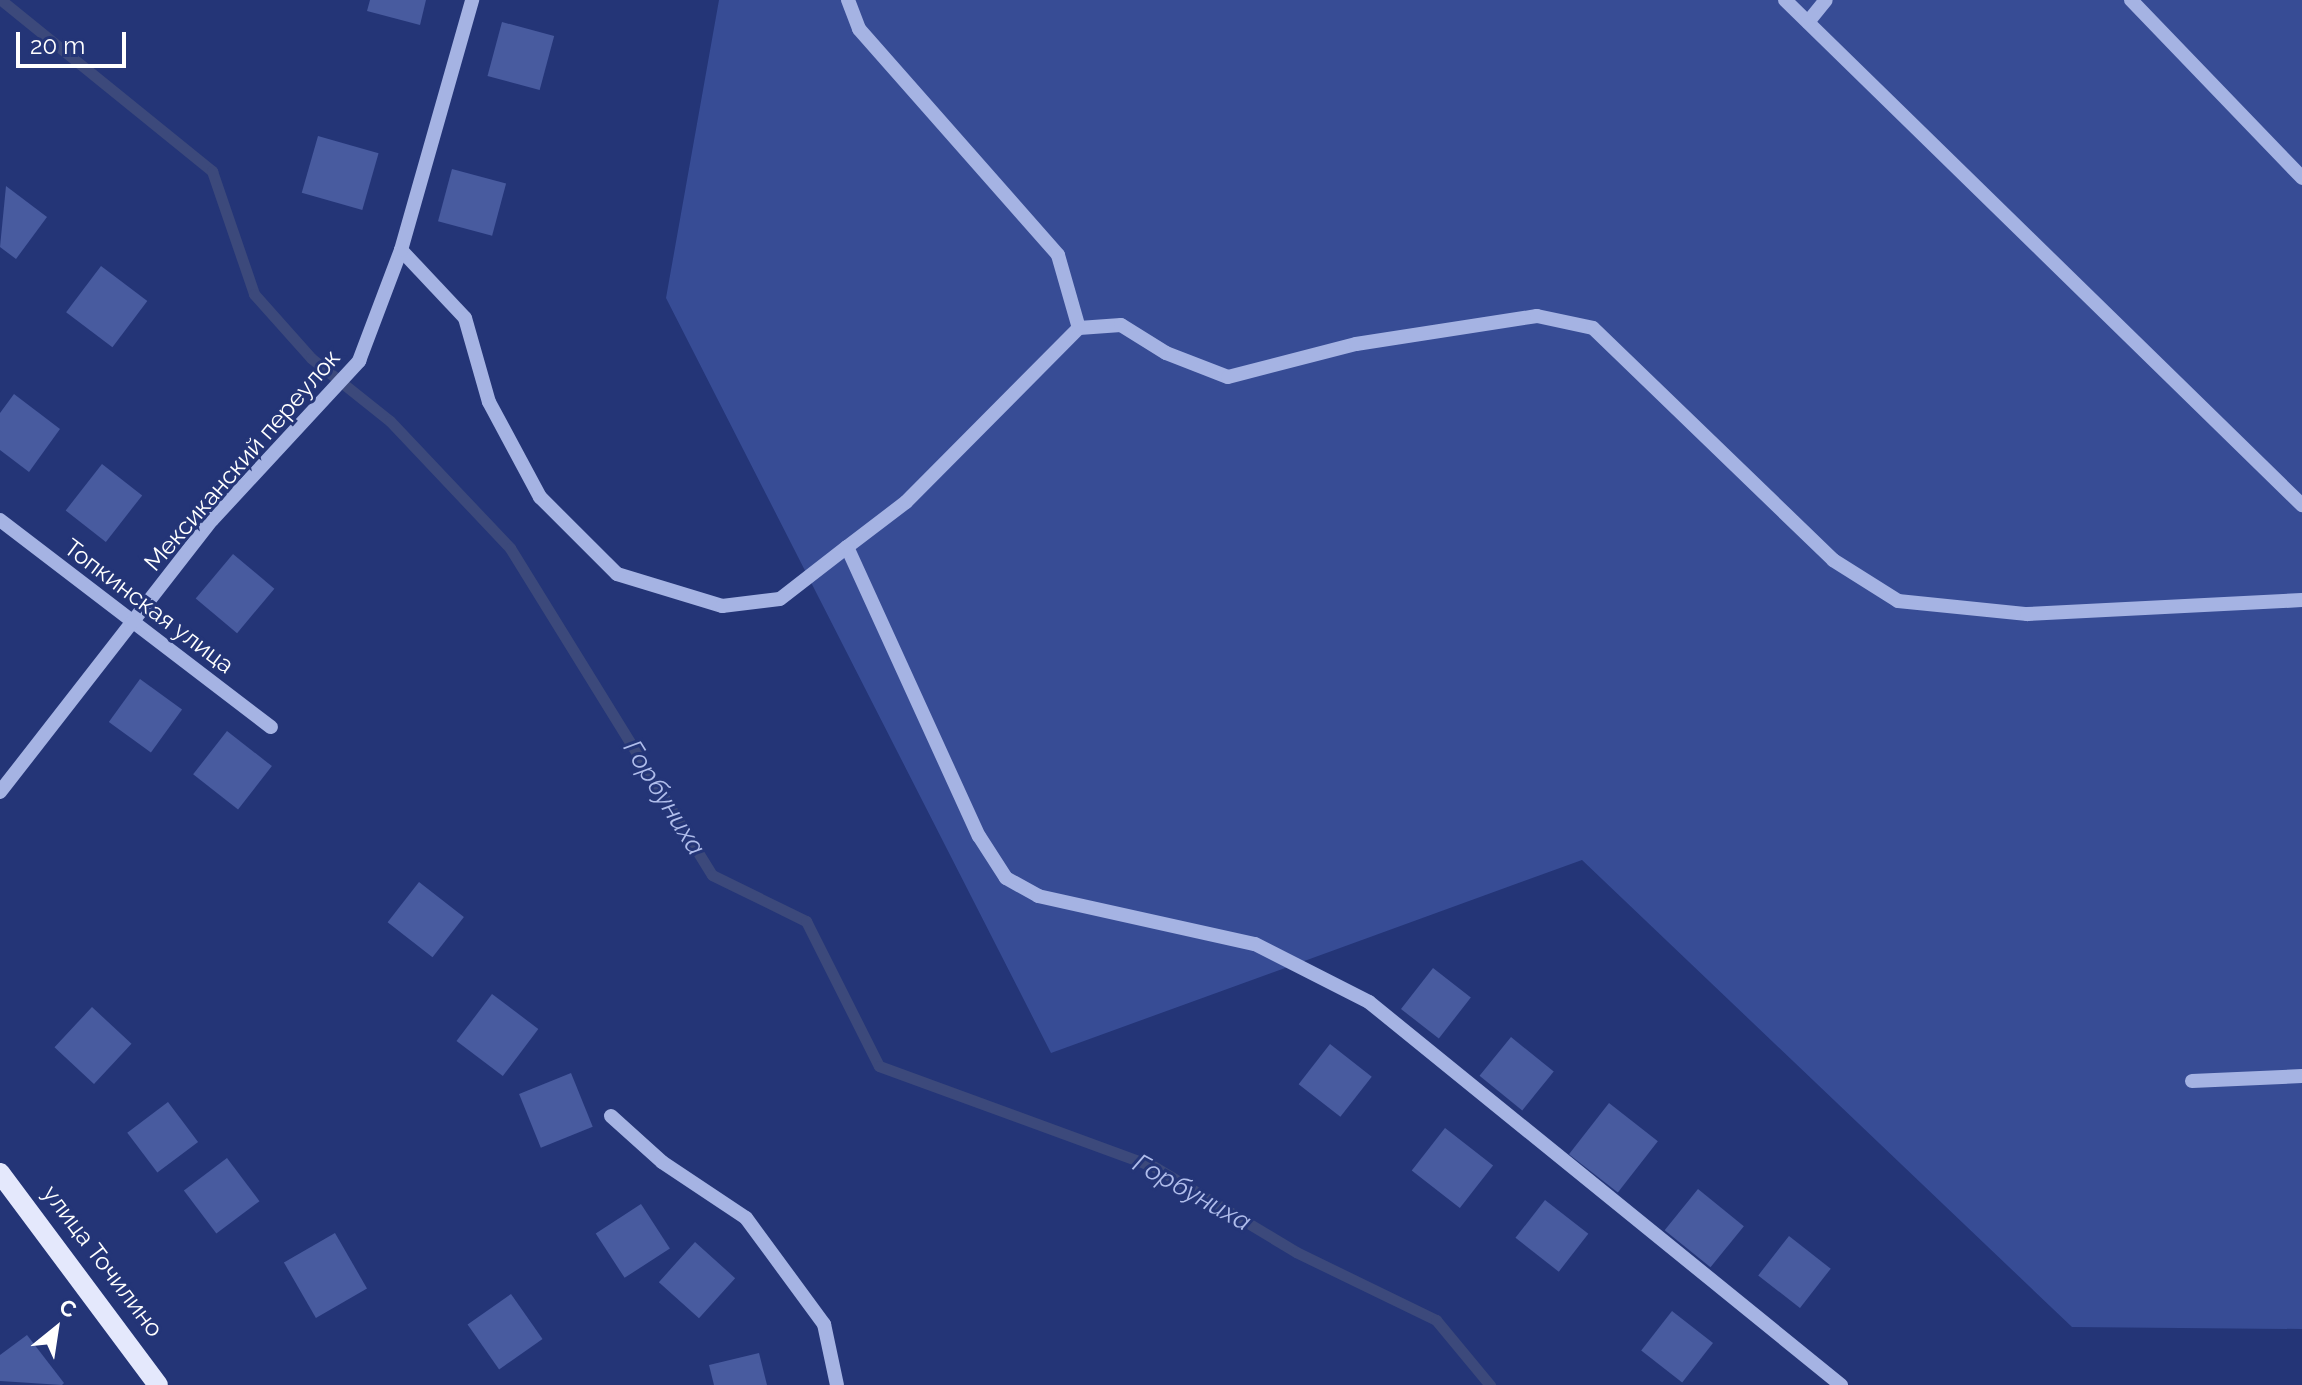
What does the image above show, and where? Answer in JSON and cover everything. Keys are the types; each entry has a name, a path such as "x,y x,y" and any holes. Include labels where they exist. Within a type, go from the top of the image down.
{"main road":[{"name":"улица Точилино","path":"0,1173 158,1385"}],"street":[{"name":"Мексиканский переулок","path":"0,792 212,520 307,423 359,361 401,250 472,0"},
{"path":"848,0 859,29 1058,255 1079,328"},
{"path":"1785,0 2302,505"},
{"path":"1808,22 1826,0"},
{"path":"2131,0 2302,178"},
{"path":"401,250 465,318 489,402 540,497 617,574 722,606 780,599 906,502 1079,328 1121,325 1166,353 1228,377 1356,344 1537,316 1593,328 1833,560 1898,601 2027,614 2302,600"},
{"name":"Топкинская улица","path":"0,520 271,727"},
{"path":"847,547 979,836 1006,878 1038,896 1255,944 1369,1002 1841,1385"},
{"path":"2192,1081 2302,1076"},
{"path":"611,1116 662,1162 746,1218 824,1324 837,1385"}],"shaded area":[{"path":"719,0 2302,0 2302,1329 2072,1327 1582,860 1051,1053 666,298"}],"building":[{"path":"370,0 426,0 420,25 367,11"},
{"path":"502,22 554,36 540,90 488,76"},
{"path":"318,136 379,153 362,210 302,193"},
{"path":"452,169 506,183 492,236 438,221"},
{"path":"6,186 47,217 16,259 0,247"},
{"path":"101,266 147,301 112,347 66,312"},
{"path":"14,394 60,429 29,472 0,450 0,413"},
{"path":"102,464 142,495 106,542 66,510"},
{"path":"233,554 274,589 237,633 196,598"},
{"path":"140,679 182,710 151,752 109,722"},
{"path":"227,731 272,766 238,809 193,774"},
{"path":"419,882 464,917 433,957 388,922"},
{"path":"1433,968 1471,998 1439,1039 1401,1009"},
{"path":"492,994 538,1029 503,1076 456,1041"},
{"path":"92,1007 131,1044 94,1084 54,1047"},
{"path":"1511,1037 1554,1072 1522,1110 1480,1076"},
{"path":"1330,1044 1372,1077 1340,1117 1299,1084"},
{"path":"571,1073 593,1127 541,1148 519,1094"},
{"path":"168,1102 198,1142 157,1173 127,1133"},
{"path":"1609,1103 1658,1141 1618,1192 1569,1154"},
{"path":"1445,1128 1493,1166 1460,1208 1412,1171"},
{"path":"227,1158 259,1201 216,1234 184,1190"},
{"path":"1698,1189 1744,1226 1710,1267 1665,1230"},
{"path":"1545,1200 1588,1234 1559,1272 1515,1238"},
{"path":"641,1204 670,1248 625,1278 596,1233"},
{"path":"335,1233 367,1288 316,1318 284,1262"},
{"path":"1789,1236 1831,1269 1800,1308 1758,1275"},
{"path":"695,1242 735,1278 699,1318 659,1282"},
{"path":"511,1294 543,1339 499,1369 468,1324"},
{"path":"1672,1311 1713,1343 1682,1382 1641,1350"},
{"path":"27,1335 64,1383 62,1385 0,1381 0,1355"},
{"path":"759,1353 767,1385 714,1385 709,1365"}],"waterway":[{"name":"Горбуниха","path":"1,0 212,171 254,294 311,358 390,421 510,548 712,875 806,921 879,1066 1153,1166 1296,1252 1436,1320 1490,1385"}]}
